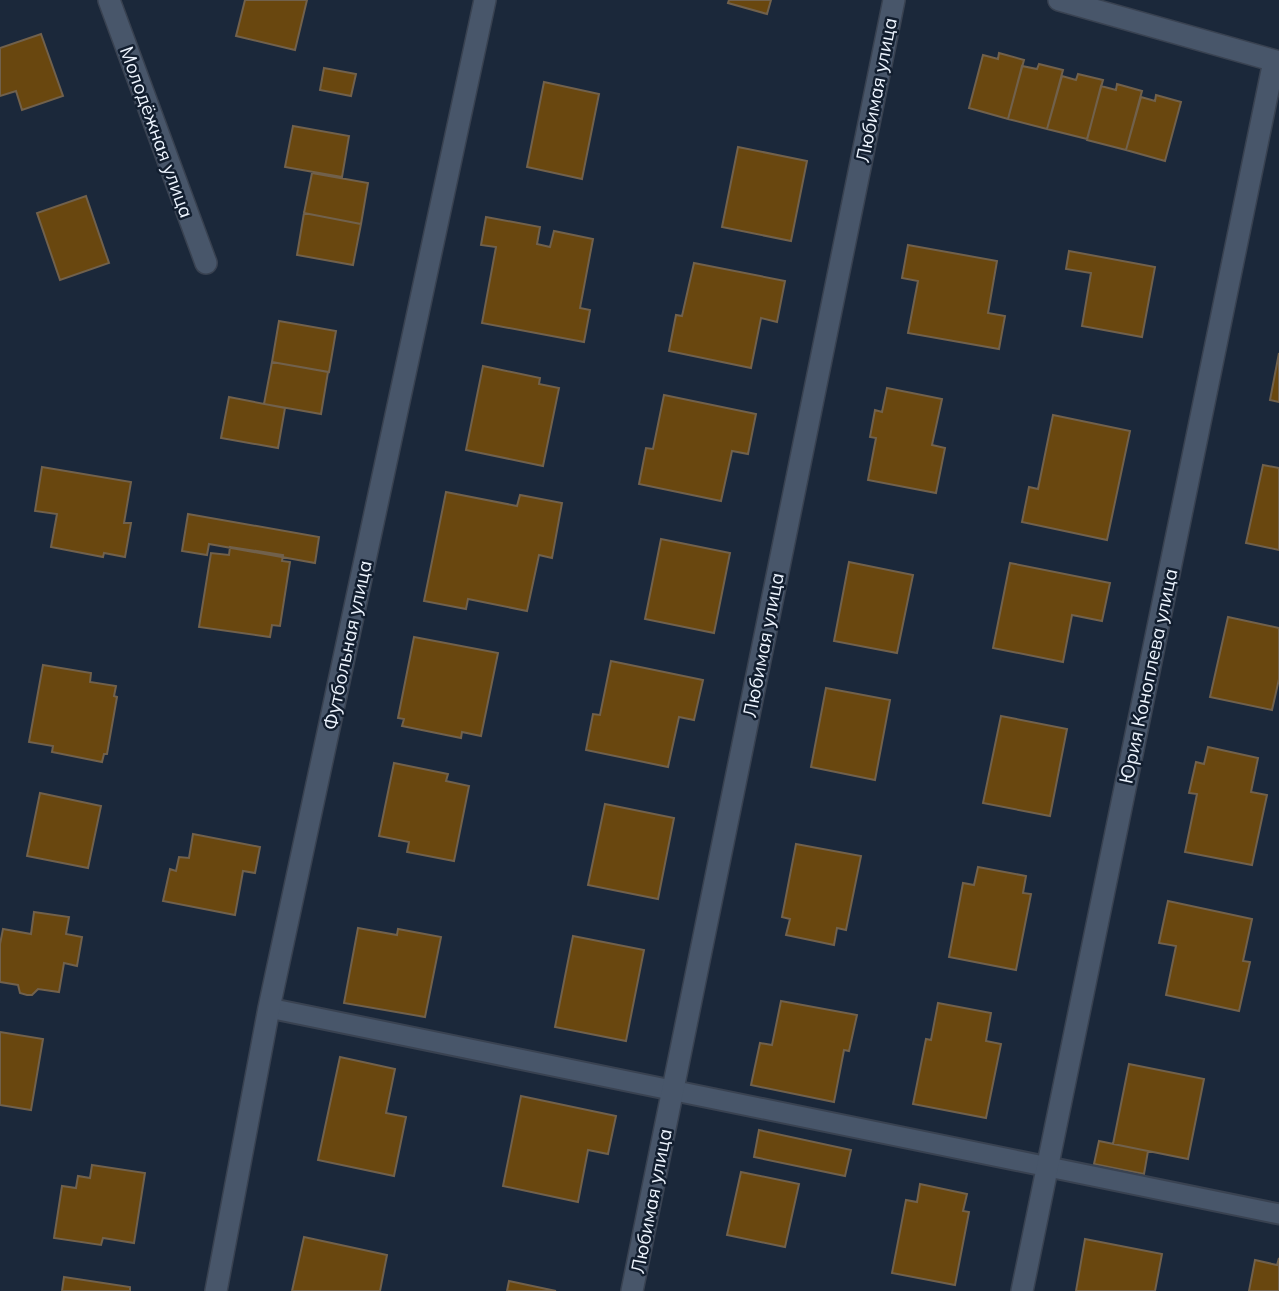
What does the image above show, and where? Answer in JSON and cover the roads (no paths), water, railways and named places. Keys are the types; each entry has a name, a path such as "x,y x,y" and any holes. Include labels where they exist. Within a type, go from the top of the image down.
{"street":[{"name":"Молодёжная улица","path":"109,0 206,263"},
{"name":"Футбольная улица","path":"216,1291 269,1008 485,0"},
{"name":"Любимая улица","path":"632,1291 894,0"},
{"path":"1059,0 1276,62"},
{"name":"Юрия Коноплева улица","path":"1022,1291 1276,62"}],"lane":[{"path":"269,1008 1279,1214"}]}
